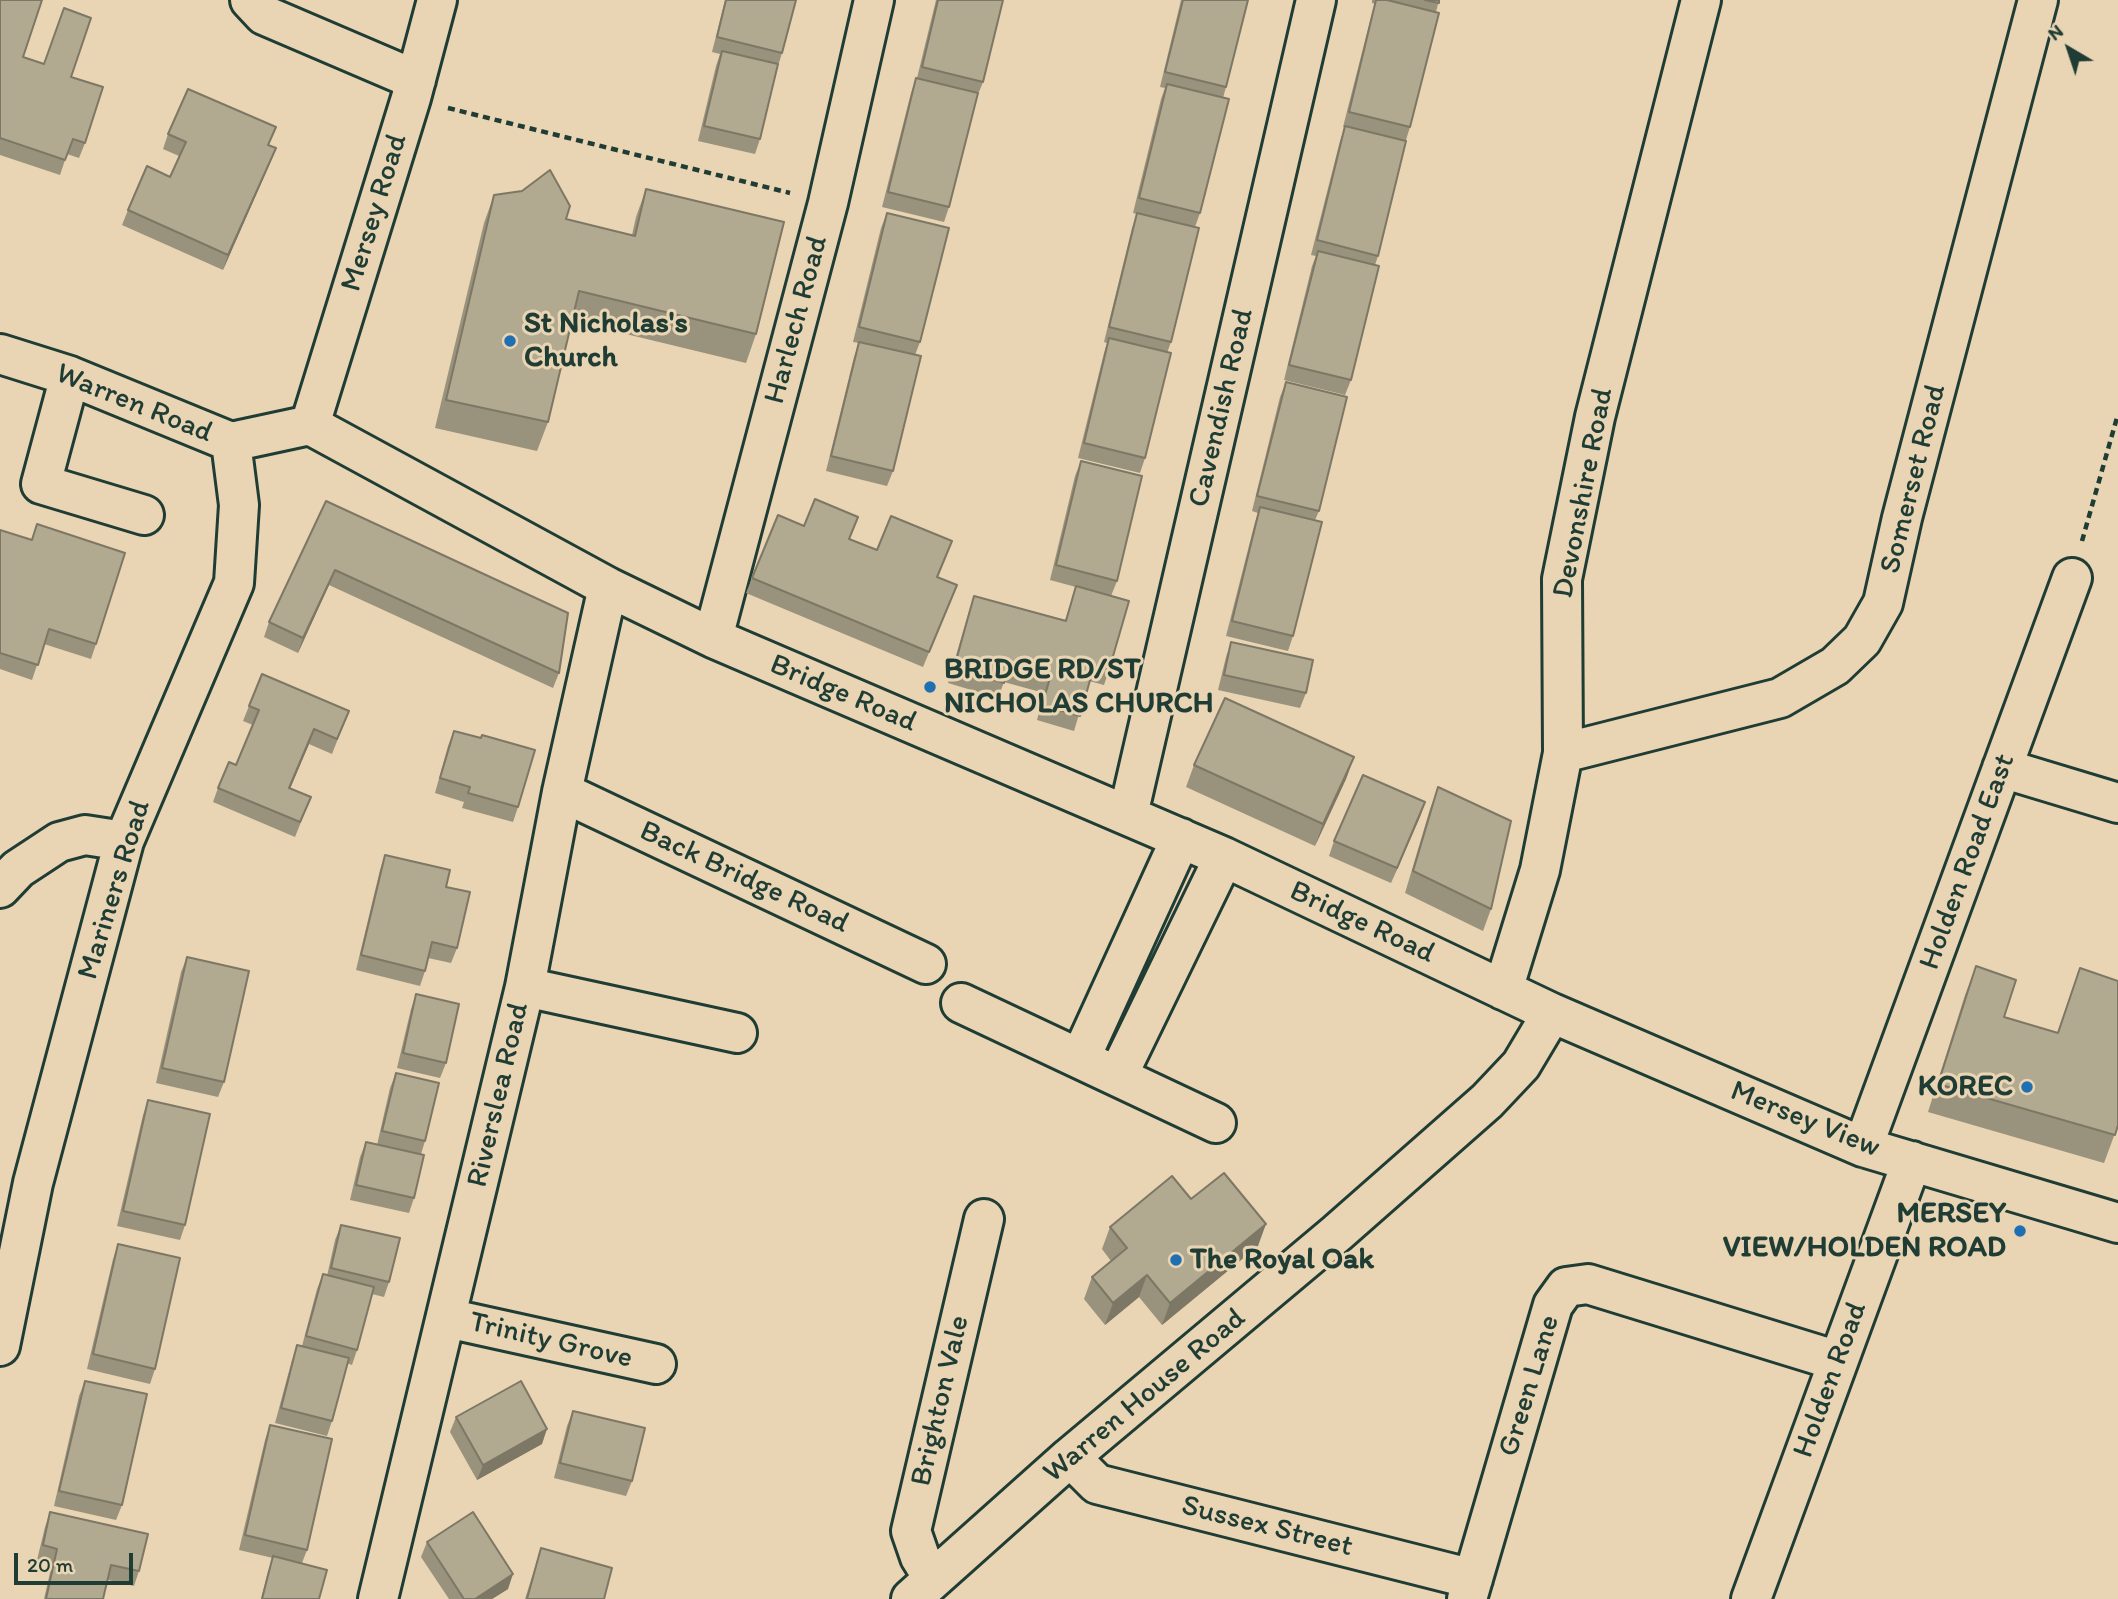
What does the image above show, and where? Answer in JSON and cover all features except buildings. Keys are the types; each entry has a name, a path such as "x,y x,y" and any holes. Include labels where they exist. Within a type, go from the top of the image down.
{"street":[{"path":"250,0 264,15 413,89"},
{"name":"Mersey Road","path":"310,425 413,89 437,0"},
{"name":"Harlech Road","path":"713,638 828,203 874,0"},
{"name":"Cavendish Road","path":"1128,815 1316,0"},
{"name":"Devonshire Road","path":"1503,990 1540,870 1563,753 1562,579 1595,418 1702,0"},
{"name":"Somerset Road","path":"1563,753 1780,698 1835,666 1862,640 1883,603 1902,517 2038,0"},
{"name":"Warren Road","path":"0,354 70,376 231,442 310,425"},
{"path":"70,376 41,484 144,515"},
{"name":"Bridge Road","path":"310,425 608,587 713,638 1224,857 1503,990"},
{"name":"Mariners Road","path":"0,1346 33,1183 124,841 234,583 239,505 231,442"},
{"name":"Holden Road East","path":"1864,1147 2072,578"},
{"name":"Riverslea Road","path":"378,1599 525,987 562,792 608,587"},
{"path":"2002,768 2118,803"},
{"name":"Back Bridge Road","path":"562,792 926,964"},
{"path":"0,888 18,869 59,842 85,835 124,841"},
{"path":"1080,1059 1181,838"},
{"path":"1118,1075 1224,857"},
{"path":"525,987 737,1033"},
{"name":"Mersey View","path":"1503,990 1864,1147 2118,1223"},
{"path":"961,1003 1216,1123"},
{"name":"Warren House Road","path":"922,1589 1328,1223 1487,1101 1521,1065 1552,1013"},
{"name":"Holden Road","path":"1751,1599 1912,1161"},
{"name":"Brighton Vale","path":"922,1589 920,1557 911,1531 984,1219"},
{"name":"Green Lane","path":"1470,1589 1553,1305 1566,1287 1587,1284 1838,1361"},
{"name":"Trinity Grove","path":"446,1318 656,1364"},
{"name":"Sussex Street","path":"1070,1457 1097,1484 1470,1589"}],"path":[{"path":"413,89 828,203"},
{"path":"2072,578 2118,414"}],"place":[{"name":"St Nicholas's Church","path":"510,341"},
{"name":"BRIDGE RD/ST NICHOLAS CHURCH","path":"930,687"},
{"name":"KOREC","path":"2027,1087"},
{"name":"MERSEY VIEW/HOLDEN ROAD","path":"2020,1231"},
{"name":"The Royal Oak","path":"1176,1260"}]}
